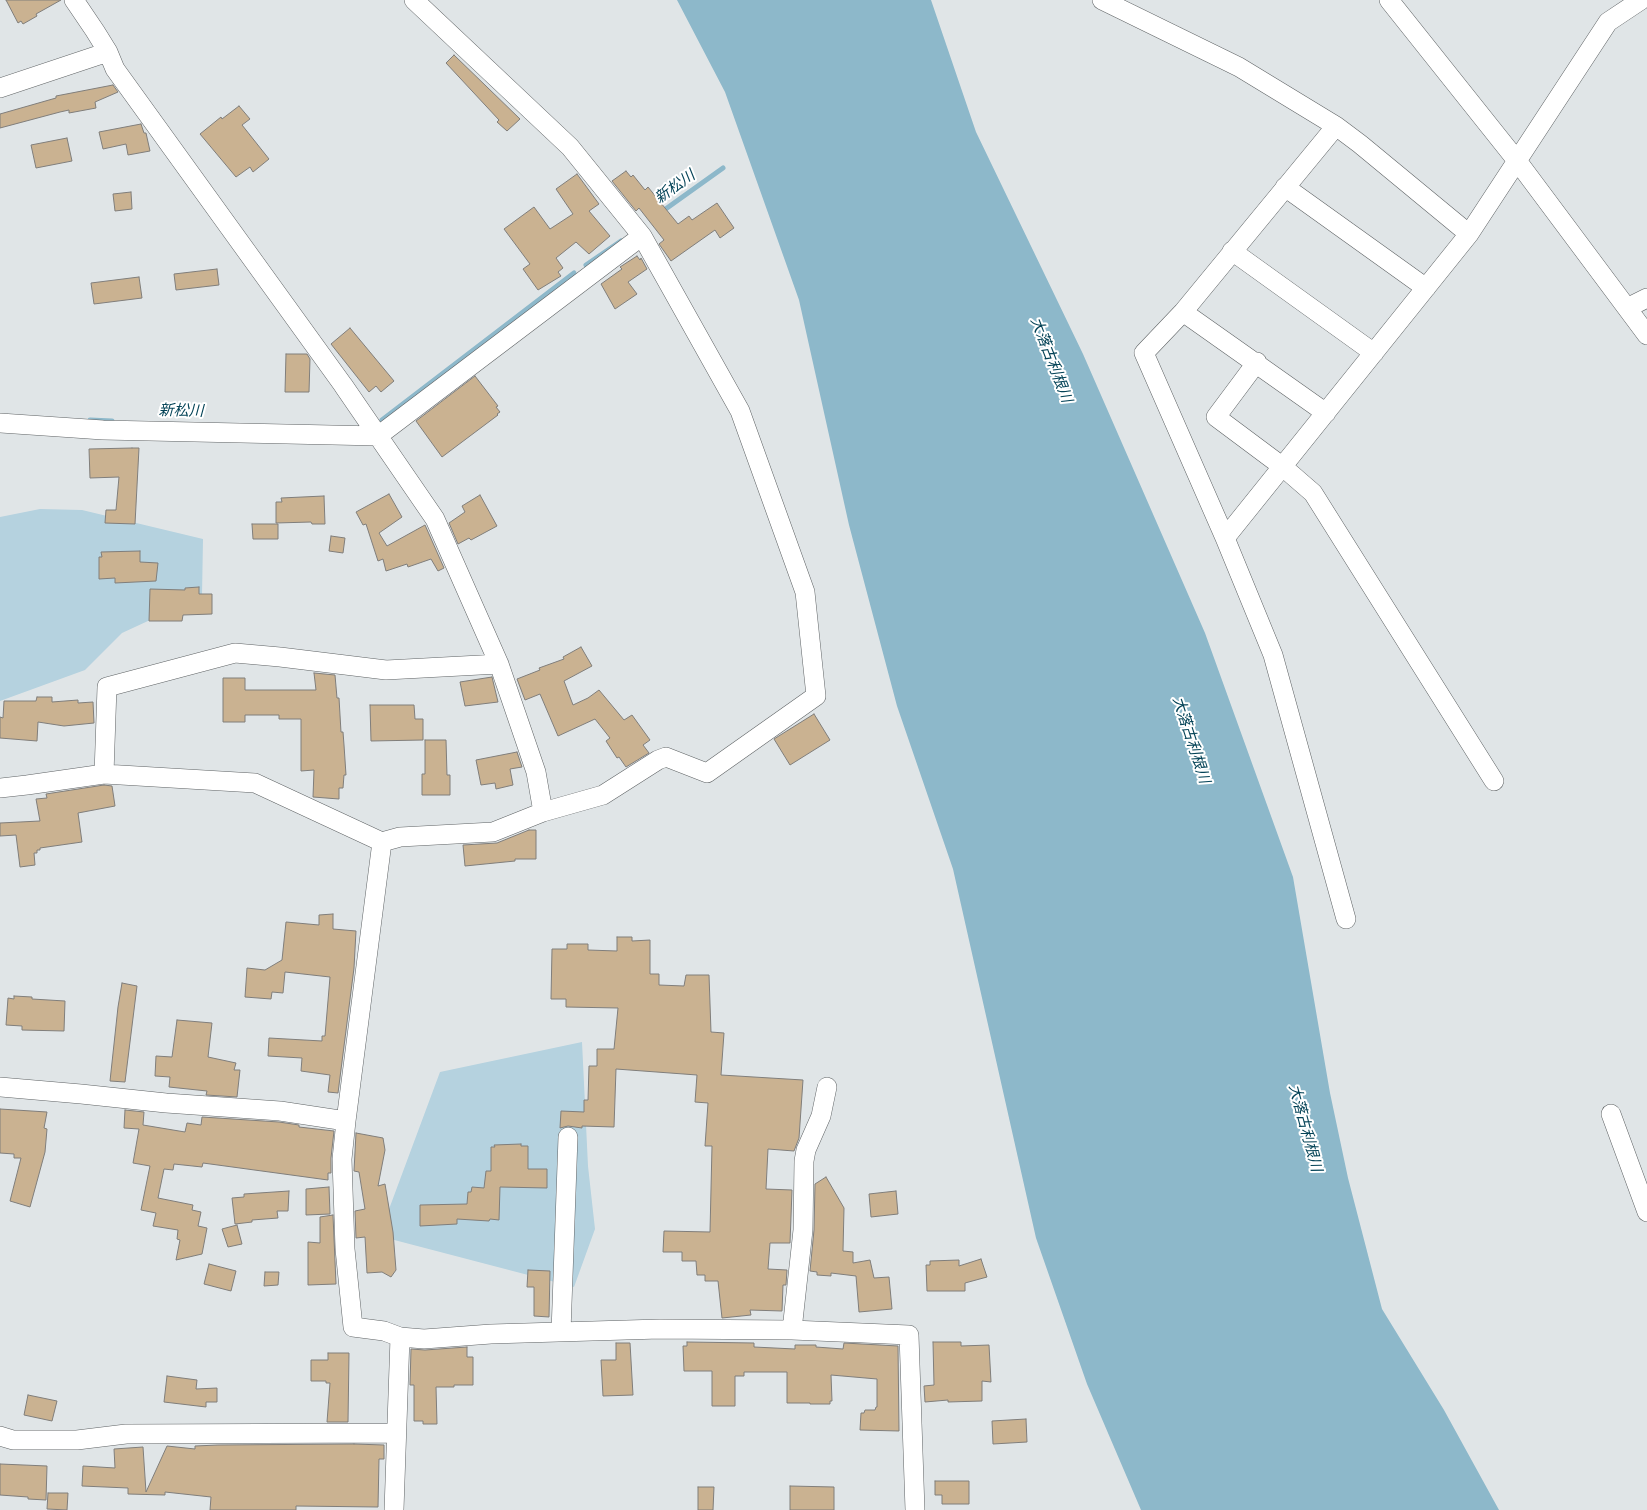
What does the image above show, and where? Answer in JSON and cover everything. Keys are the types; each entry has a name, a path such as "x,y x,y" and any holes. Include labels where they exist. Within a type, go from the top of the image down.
{"street":[{"path":"74,0 108,52 115,69 435,518 499,664 536,772 543,812"},
{"path":"0,788 27,786 104,774 255,782 382,842 400,837 493,832 543,812 603,795 658,760 666,757 707,773 816,696 805,592 740,411 642,236 570,147 414,0"},
{"path":"1102,0 1240,67 1336,126 1469,234"},
{"path":"1389,0 1518,162 1647,335"},
{"path":"1226,538 1469,234 1608,22 1641,0"},
{"path":"0,88 108,52"},
{"path":"1336,126 1182,312 1144,353 1226,538 1273,655 1346,919"},
{"path":"1285,187 1426,288"},
{"path":"0,423 104,430 378,436 642,236"},
{"path":"1232,251 1374,353"},
{"path":"1627,308 1647,298"},
{"path":"1182,312 1257,362 1326,412"},
{"path":"1257,362 1216,417 1283,467 1313,493 1494,780"},
{"path":"104,774 107,687 115,684 235,653 280,656 386,670 499,664"},
{"path":"382,842 342,1159 345,1249 353,1328 384,1331 400,1337 424,1339 483,1334 660,1329 792,1330 909,1335 915,1510"},
{"path":"0,1087 166,1103 280,1111 346,1121"},
{"path":"792,1330 803,1230 804,1161 806,1150 821,1116 827,1087"},
{"path":"1611,1114 1647,1212"},
{"path":"561,1332 568,1137"},
{"path":"394,1510 400,1337"},
{"path":"0,1436 13,1440 77,1440 136,1434 396,1433"}],"shaded area":[{"path":"40,509 82,510 203,539 202,596 122,633 85,670 0,701 0,517"},
{"path":"582,1042 588,1166 595,1229 574,1287 379,1236 440,1072"}],"water":[{"name":"大落古利根川","path":"677,0 931,0 976,132 1083,354 1205,633 1293,877 1330,1093 1348,1178 1382,1309 1444,1410 1499,1510 1141,1510 1087,1384 1036,1238 953,869 897,706 849,525 799,300 725,92"}],"building":[{"path":"6,0 61,0 36,14 37,16 23,24 21,21 18,23"},
{"path":"454,55 520,119 507,131 446,63"},
{"path":"113,85 118,92 95,102 96,108 69,113 69,110 0,128 0,114 56,98 56,96"},
{"path":"239,106 250,119 242,125 269,159 253,172 250,167 236,177 200,134 221,117 222,119"},
{"path":"141,124 144,133 146,133 150,151 128,155 126,144 103,149 99,132"},
{"path":"67,138 72,161 36,168 31,145"},
{"path":"626,171 631,177 633,175 645,190 648,187 678,224 689,216 692,220 717,203 734,228 720,238 715,230 671,261 659,244 664,240 639,208 636,211 612,181"},
{"path":"577,174 599,204 589,211 610,236 589,254 576,242 556,258 563,268 558,272 561,276 538,290 523,269 530,264 504,229 534,207 550,229 573,214 556,189"},
{"path":"131,192 132,209 115,211 113,194"},
{"path":"637,256 640,260 641,258 647,269 628,282 637,294 615,309 601,284 622,269 620,267"},
{"path":"217,269 219,285 176,290 174,274"},
{"path":"139,277 142,298 94,304 91,283"},
{"path":"350,328 394,381 381,392 376,386 369,392 331,344"},
{"path":"286,354 307,354 310,359 309,392 285,392"},
{"path":"475,376 498,406 496,407 500,412 442,457 416,421"},
{"path":"139,448 135,524 105,523 106,510 116,510 119,477 90,478 89,449"},
{"path":"389,494 402,517 379,533 387,546 425,525 444,568 438,571 431,559 408,567 407,564 386,571 383,559 378,561 366,524 363,525 356,512"},
{"path":"480,495 497,526 471,540 469,538 458,544 449,523 465,512 462,506"},
{"path":"324,496 325,524 312,524 311,522 276,523 276,502 282,502 281,498"},
{"path":"252,524 278,524 278,539 253,539"},
{"path":"331,536 345,538 343,553 329,551"},
{"path":"140,551 140,562 158,563 156,581 115,583 115,578 99,579 99,557 102,557 101,552"},
{"path":"199,587 199,594 212,594 212,614 183,615 182,621 149,621 150,589 185,590 185,588"},
{"path":"581,647 592,666 564,681 573,705 599,690 624,720 632,715 650,740 643,745 649,753 626,767 619,757 617,758 606,741 610,738 595,719 558,736 540,694 525,700 517,679 540,670 539,668 564,659 563,657"},
{"path":"314,673 335,675 337,698 339,698 341,732 343,732 346,775 344,775 343,788 339,788 339,799 313,797 314,770 301,771 301,719 279,719 279,715 245,715 245,722 223,722 223,678 245,678 245,690 316,690"},
{"path":"492,677 498,702 465,706 460,682"},
{"path":"37,697 52,697 52,702 78,700 78,703 93,702 94,723 64,726 38,722 37,741 0,738 0,717 3,718 4,701 36,701"},
{"path":"370,705 414,705 415,719 423,719 423,740 371,741"},
{"path":"814,714 830,740 790,765 774,739"},
{"path":"425,740 446,740 447,775 450,775 450,795 422,795 422,774 425,774"},
{"path":"517,752 522,767 510,769 513,785 496,789 495,783 481,785 476,760"},
{"path":"104,785 112,786 115,806 78,813 82,842 40,848 40,850 37,850 37,853 34,853 35,865 20,867 16,835 0,836 0,823 40,821 36,799 47,798 46,794"},
{"path":"529,830 536,830 536,859 515,859 515,861 465,866 463,845 497,843"},
{"path":"333,914 333,929 356,931 354,968 338,1093 328,1092 330,1075 301,1071 302,1058 268,1056 269,1038 322,1041 322,1036 325,1036 330,977 285,972 283,993 272,992 271,999 245,997 247,968 265,970 282,960 286,922 319,925 319,915"},
{"path":"617,937 632,937 632,941 650,940 650,974 659,974 659,985 684,986 686,975 709,975 711,1032 724,1033 721,1075 803,1080 799,1138 794,1151 768,1149 766,1189 792,1190 790,1243 770,1243 768,1269 787,1270 786,1285 783,1285 782,1311 750,1310 751,1315 722,1318 718,1281 705,1281 705,1275 697,1275 696,1261 682,1261 682,1252 663,1252 664,1231 710,1232 712,1146 705,1146 708,1103 695,1102 697,1075 616,1069 614,1127 582,1126 582,1128 568,1126 560,1128 561,1111 584,1112 584,1100 588,1100 589,1066 597,1066 597,1049 614,1049 618,1008 566,1007 566,999 551,999 552,949 567,949 567,944 588,944 588,950 617,951"},
{"path":"122,983 137,986 125,1082 110,1081"},
{"path":"14,996 65,1001 64,1031 22,1030 22,1026 6,1025 8,998 14,999"},
{"path":"177,1020 212,1023 208,1057 236,1063 234,1070 240,1070 237,1097 206,1095 207,1091 169,1087 170,1077 155,1076 156,1056 172,1057"},
{"path":"0,1109 47,1112 44,1128 47,1129 45,1152 30,1207 10,1201 21,1158 14,1158 14,1154 0,1153"},
{"path":"125,1110 144,1112 143,1125 185,1132 187,1123 201,1125 202,1117 279,1122 299,1125 299,1127 334,1131 331,1173 328,1173 328,1180 203,1163 202,1167 174,1164 173,1170 164,1169 158,1198 193,1205 192,1210 201,1212 198,1226 207,1228 202,1254 176,1260 180,1240 177,1239 178,1230 153,1226 156,1213 141,1210 150,1166 133,1163 139,1129 124,1128"},
{"path":"356,1133 383,1138 385,1150 378,1186 385,1184 393,1232 396,1270 391,1277 382,1272 367,1273 365,1237 356,1238 355,1211 365,1209 359,1172 354,1171"},
{"path":"521,1144 521,1146 528,1146 528,1169 547,1169 547,1188 500,1187 499,1220 457,1219 457,1224 420,1226 420,1205 467,1204 468,1192 471,1192 472,1187 484,1188 486,1171 491,1171 491,1147 495,1147 494,1145"},
{"path":"826,1177 844,1208 843,1251 853,1252 853,1263 870,1260 874,1278 889,1277 892,1309 859,1312 856,1276 831,1273 831,1276 817,1275 817,1272 810,1271 814,1230 815,1184"},
{"path":"329,1187 330,1214 306,1215 306,1189"},
{"path":"289,1191 288,1211 277,1211 278,1218 252,1220 252,1222 235,1224 232,1198 244,1197 244,1194"},
{"path":"896,1191 898,1214 871,1217 869,1194"},
{"path":"333,1215 336,1284 308,1285 308,1242 320,1243 320,1217"},
{"path":"237,1225 242,1244 228,1247 222,1229"},
{"path":"981,1259 987,1277 965,1283 965,1291 927,1291 926,1265 930,1265 930,1261 959,1260 959,1266"},
{"path":"209,1264 236,1271 231,1291 204,1284"},
{"path":"528,1270 550,1271 549,1317 534,1316 534,1287 527,1287"},
{"path":"265,1272 279,1272 278,1285 264,1286"},
{"path":"687,1342 754,1343 754,1347 795,1349 795,1345 816,1345 816,1347 843,1349 844,1343 898,1346 899,1431 860,1430 861,1413 864,1413 865,1410 875,1410 877,1407 877,1379 831,1375 832,1401 830,1401 830,1404 787,1403 787,1372 744,1372 744,1376 735,1376 735,1406 712,1406 712,1371 684,1371 683,1346 687,1346"},
{"path":"933,1342 961,1342 961,1346 989,1345 991,1382 982,1381 982,1401 948,1402 948,1400 925,1402 924,1386 934,1385"},
{"path":"616,1343 630,1343 633,1395 603,1396 601,1360 616,1360"},
{"path":"467,1347 467,1357 473,1357 473,1385 436,1387 437,1424 423,1424 423,1421 414,1421 414,1385 410,1385 411,1349"},
{"path":"328,1353 349,1353 348,1422 327,1422 330,1383 326,1383 326,1381 311,1381 311,1360 328,1360"},
{"path":"167,1376 197,1380 196,1389 217,1388 217,1402 206,1402 206,1407 164,1402"},
{"path":"28,1395 57,1401 52,1421 24,1415"},
{"path":"1026,1419 1027,1442 993,1444 992,1421"},
{"path":"218,1445 384,1445 384,1459 379,1459 378,1507 296,1506 296,1510 210,1510 211,1497 165,1492 165,1495 128,1494 128,1488 82,1486 83,1466 115,1468 114,1449 143,1447 146,1492 167,1446 195,1449 195,1446"},
{"path":"0,1464 47,1466 46,1500 0,1495"},
{"path":"935,1481 969,1481 969,1504 942,1504 942,1495 935,1495"},
{"path":"790,1486 834,1487 834,1510 790,1510"},
{"path":"698,1487 714,1487 713,1510 698,1510"},
{"path":"48,1493 68,1493 67,1510 47,1509"}],"waterway":[{"name":"新松川","path":"660,213 723,168"},
{"name":"新松川","path":"586,265 621,241"},
{"name":"新松川","path":"382,420 574,273"},
{"name":"新松川","path":"90,420 112,421"}]}
